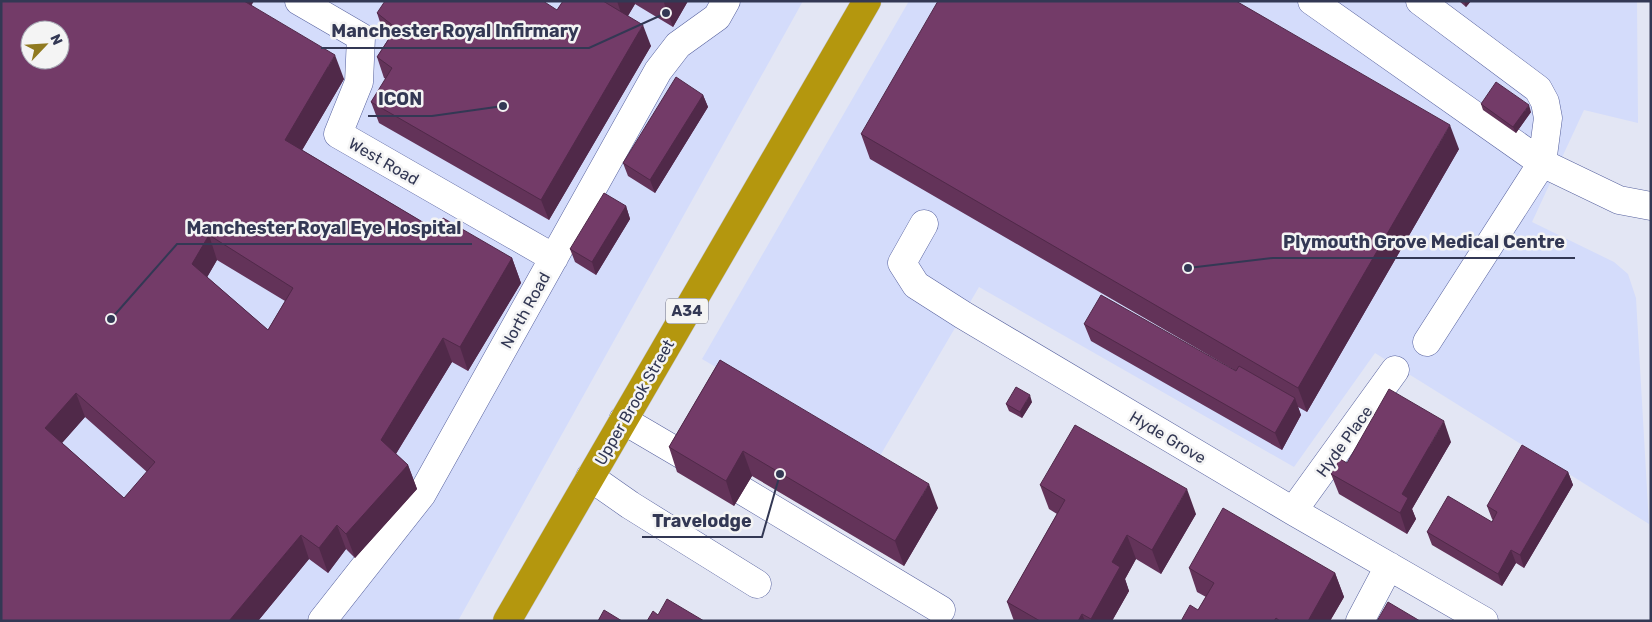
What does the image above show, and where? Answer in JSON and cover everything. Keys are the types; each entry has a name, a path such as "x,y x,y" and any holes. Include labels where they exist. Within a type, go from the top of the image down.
{"highway":[{"name":"Upper Brook Street","path":"507,621 859,4"}],"lane":[{"name":"West Road","path":"299,1 361,37 359,82 338,134 554,258"},
{"name":"North Road","path":"322,621 422,494 658,71 678,46 717,17 726,1"},
{"path":"1312,1 1542,163 1619,200 1651,206"},
{"path":"1420,1 1538,89 1545,102 1548,118 1542,163 1427,342"},
{"name":"Hyde Grove","path":"924,224 902,263 916,285 1004,340 1294,512 1484,621"},
{"name":"Hyde Place","path":"1294,512 1395,370"},
{"path":"623,420 686,457"},
{"path":"590,477 630,505 757,584"},
{"path":"743,491 941,610"},
{"path":"1360,621 1389,566"}],"shaded area":[{"path":"1,1 803,1 458,621 1,621"},
{"path":"909,1 1637,1 1638,123 1584,110 1532,222 1614,262 1628,274 1636,298 1649,524 1375,353 1294,467 979,287 877,461 702,359"}],"building":[{"path":"1,1 244,1 335,55 285,140 436,230 443,218 512,258 460,347 443,338 381,440 408,465 346,534 337,525 319,548 301,535 229,621 1,621","holes":["209,235 293,288 268,330 192,264","76,393 155,462 124,498 45,428"]},
{"path":"385,1 543,1 557,10 563,1 603,1 643,25 541,200 371,102 392,68 377,57 396,28 377,13"},
{"path":"938,1 1236,1 1450,125 1298,388 861,134"},
{"path":"676,77 703,95 650,180 623,163"},
{"path":"1496,82 1529,105 1513,127 1481,104"},
{"path":"604,193 626,206 592,262 570,249"},
{"path":"1101,295 1236,371 1239,366 1295,398 1275,433 1084,324"},
{"path":"720,360 929,484 895,541 743,451 726,481 669,447"},
{"path":"1016,387 1030,395 1020,412 1006,404"},
{"path":"1389,389 1444,421 1402,494 1408,498 1400,513 1331,474 1340,459 1347,463"},
{"path":"1075,425 1187,489 1152,550 1127,535 1112,562 1120,567 1091,619 1082,614 1078,621 1040,621 1007,602 1065,500 1040,485"},
{"path":"1522,445 1568,472 1520,555 1511,550 1498,574 1427,532 1448,496 1492,522 1497,512 1487,506"},
{"path":"1223,508 1335,573 1308,621 1280,621 1276,618 1274,621 1181,621 1190,605 1198,610 1214,583 1189,568"},
{"path":"667,599 704,621 647,621 653,611 658,615"},
{"path":"1388,602 1420,621 1377,621"},
{"path":"604,610 622,621 598,621"}],"place":[{"name":"Manchester Royal Infirmary","path":"666,13"},
{"name":"ICON","path":"503,106"},
{"name":"Plymouth Grove Medical Centre","path":"1188,268"},
{"name":"Manchester Royal Eye Hospital","path":"111,319"},
{"name":"Travelodge","path":"780,474"}]}
